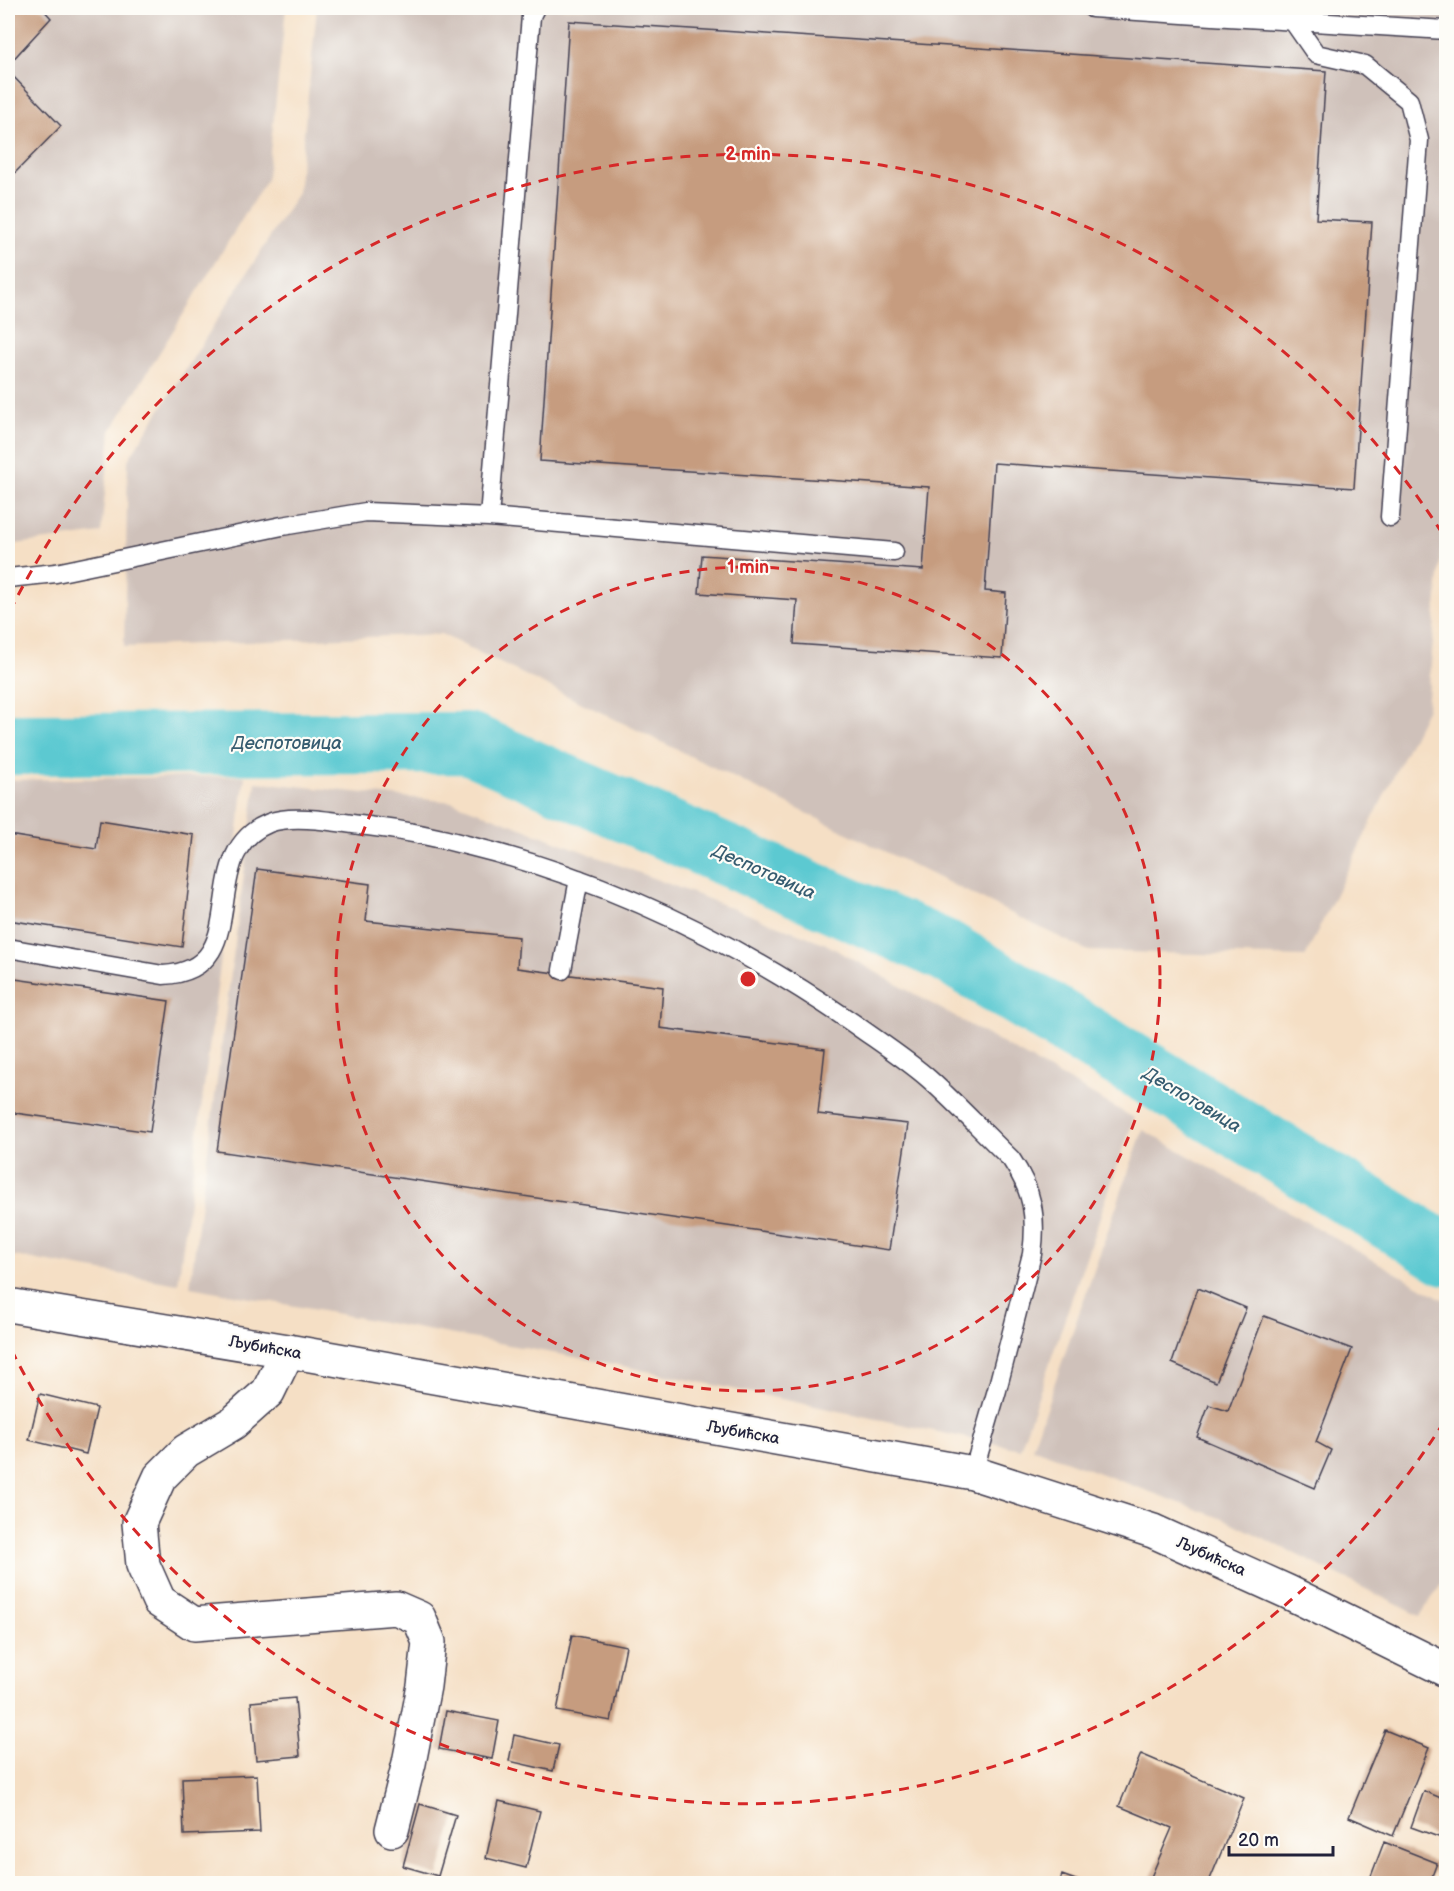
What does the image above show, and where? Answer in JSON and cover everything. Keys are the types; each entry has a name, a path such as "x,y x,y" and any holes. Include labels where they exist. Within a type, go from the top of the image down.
{"street":[{"name":"Љубићска","path":"8,1305 973,1473 1153,1531 1288,1592 1446,1670"},
{"path":"288,1352 268,1392 233,1423 186,1451 160,1477 140,1523 143,1565 159,1601 194,1624 396,1608 419,1618 429,1642 424,1686 409,1763 392,1830"}],"lane":[{"path":"489,517 531,16 535,8"},
{"path":"1092,8 1446,30"},
{"path":"1293,21 1316,54 1365,65 1409,102 1419,140 1390,517"},
{"path":"8,578 56,573 366,512 489,517 894,552"},
{"path":"8,948 163,975 187,970 198,965 209,955 217,942 231,864 244,840 270,822 294,818 383,828 444,839 504,854 579,879 708,935 829,1007 928,1078 1011,1160 1021,1174 1033,1208 1035,1231 1032,1254 973,1473"},
{"path":"562,970 579,879"}],"shaded area":[{"path":"8,8 286,8 267,179 111,431 101,533 8,545"},
{"path":"317,8 1446,8 1446,497 1427,708 1305,957 1088,951 441,634 124,647 128,460 298,193"},
{"path":"245,776 178,1284 8,1255 8,780"},
{"path":"256,782 453,802 824,943 1134,1118 1020,1449 613,1364 190,1287"},
{"path":"1143,1130 1446,1301 1446,1577 1420,1616 1231,1522 1032,1448"}],"building":[{"path":"8,8 42,8 51,18 8,65"},
{"path":"569,21 1326,71 1316,219 1372,222 1354,488 994,463 985,591 1006,593 1002,658 794,644 797,600 699,593 702,555 923,570 929,487 540,461"},
{"path":"8,71 61,126 8,180"},
{"path":"100,820 194,835 182,947 8,920 8,835 96,849"},
{"path":"257,869 370,884 366,921 519,937 517,968 663,987 660,1028 825,1049 818,1114 908,1124 889,1250 217,1151"},
{"path":"8,978 169,1001 150,1132 8,1112"},
{"path":"1198,1288 1246,1308 1216,1382 1172,1363"},
{"path":"1264,1316 1352,1349 1316,1442 1331,1450 1315,1488 1197,1437 1209,1405 1228,1411"},
{"path":"40,1394 97,1408 86,1454 29,1440"},
{"path":"572,1635 626,1646 611,1721 557,1711"},
{"path":"295,1698 300,1756 256,1760 251,1702"},
{"path":"446,1711 499,1721 492,1759 439,1749"},
{"path":"1385,1730 1429,1748 1393,1836 1349,1817"},
{"path":"514,1735 559,1745 553,1771 509,1761"},
{"path":"1141,1754 1244,1798 1208,1884 1148,1884 1172,1828 1119,1806"},
{"path":"257,1775 260,1832 184,1835 182,1778"},
{"path":"1424,1791 1446,1800 1444,1839 1411,1827"},
{"path":"499,1801 540,1811 526,1868 486,1858"},
{"path":"420,1804 456,1815 438,1876 403,1866"},
{"path":"1384,1842 1437,1863 1429,1884 1368,1884"},
{"path":"1062,1875 1081,1882 1080,1884 1059,1884"}],"waterway":[{"name":"Деспотовица","path":"8,744 468,743 946,951 1446,1254"}]}
